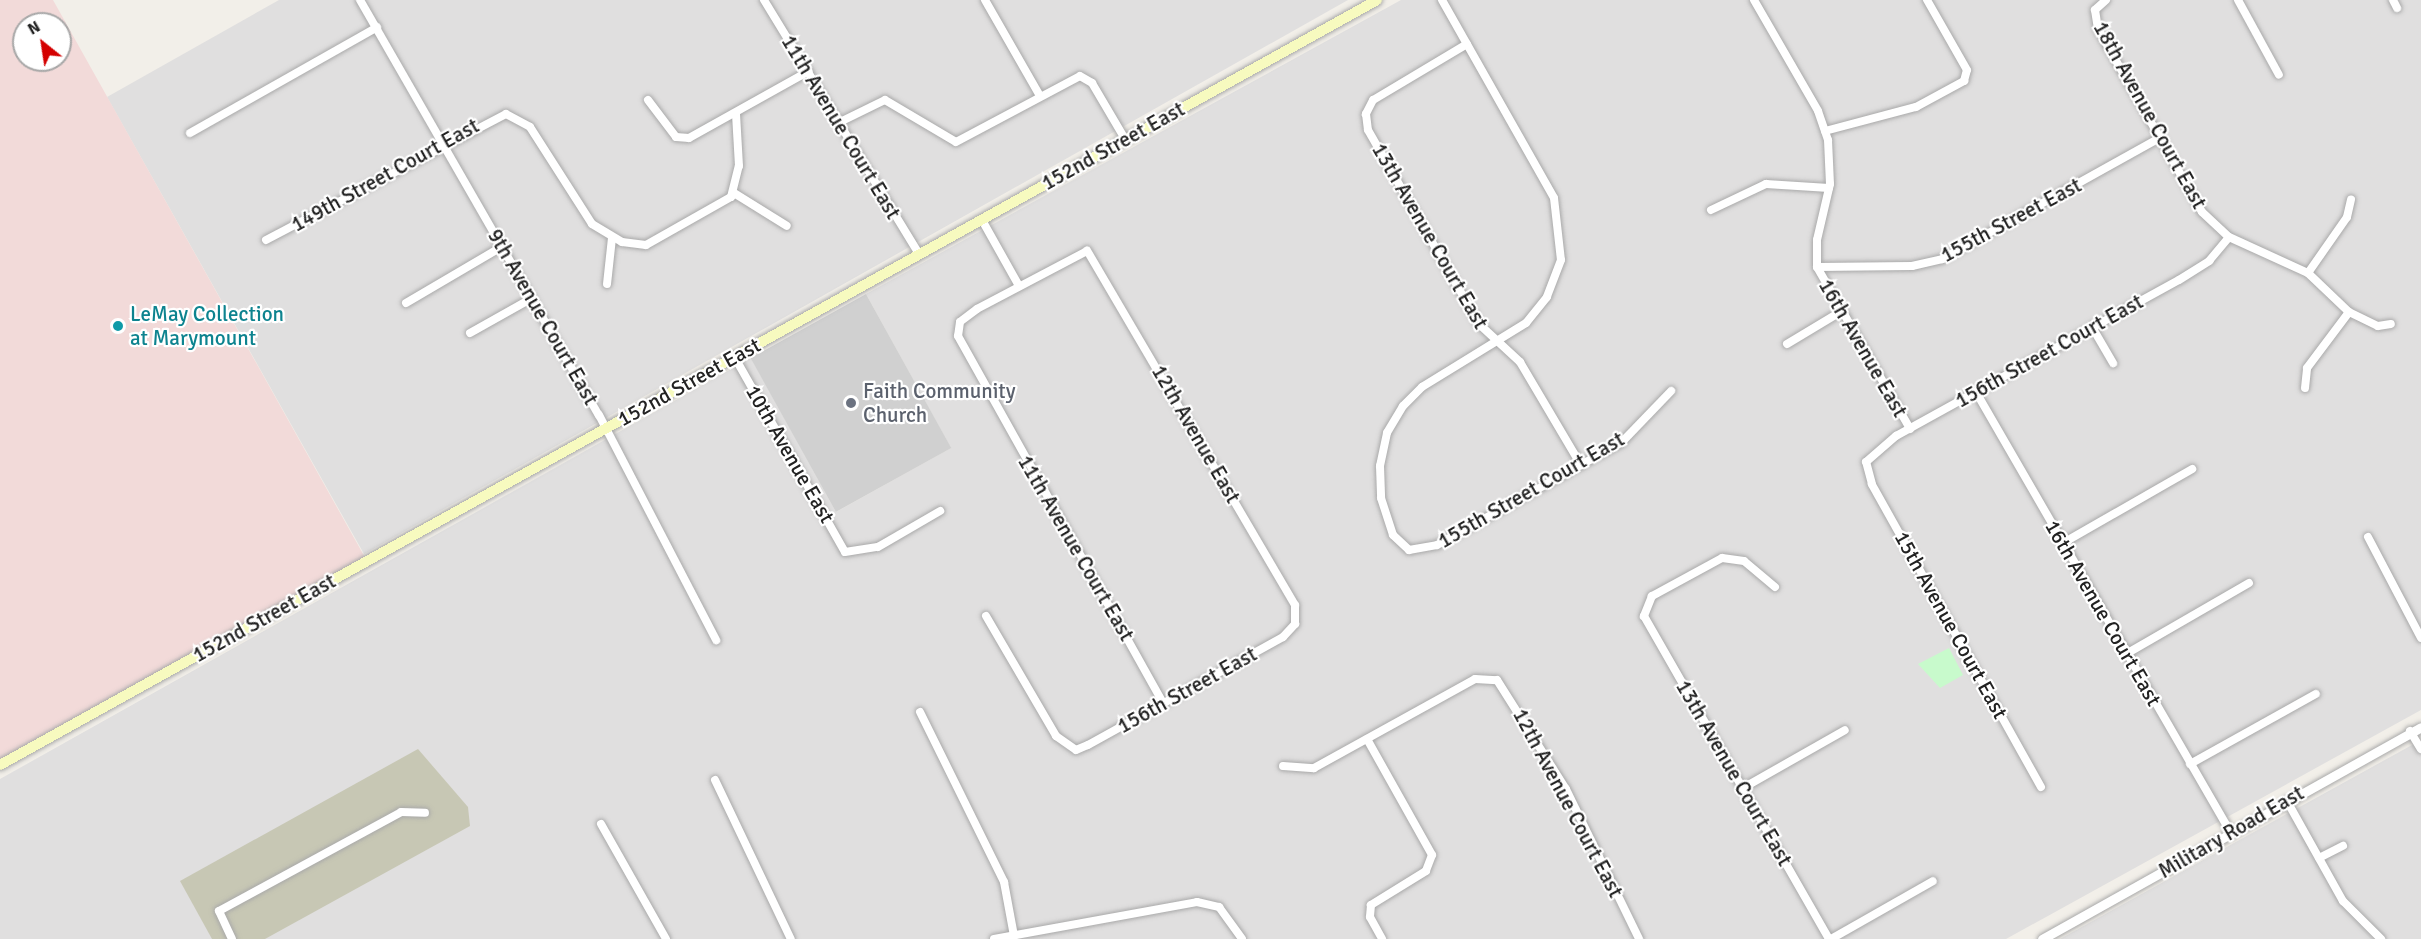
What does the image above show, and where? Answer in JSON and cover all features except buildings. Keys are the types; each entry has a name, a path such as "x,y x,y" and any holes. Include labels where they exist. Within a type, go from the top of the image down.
{"main road":[{"name":"152nd Street East","path":"0,765 1377,0"}],"street":[{"name":"9th Avenue Court East","path":"360,0 532,298 716,640"},
{"name":"11th Avenue Court East","path":"764,0 919,255"},
{"path":"985,0 1040,96"},
{"path":"1442,0 1554,198 1562,237 1558,270 1547,297 1526,323 1496,342"},
{"name":"16th Avenue East","path":"1754,0 1825,131 1829,188 1817,240 1817,267 1910,429"},
{"path":"1825,131 1916,107 1966,75 1927,0"},
{"name":"18th Avenue Court East","path":"2106,0 2095,10 2098,29 2202,212 2229,237 2308,273 2349,312 2378,326 2391,324"},
{"path":"2238,0 2279,75"},
{"path":"2392,0 2397,8"},
{"path":"190,133 377,27"},
{"name":"13th Avenue Court East","path":"1467,44 1373,99 1366,121 1479,324 1538,387 1581,465"},
{"path":"648,100 680,138 736,114 808,71"},
{"path":"840,122 885,100 956,142 1070,80 1089,79 1125,139"},
{"name":"149th Street Court East","path":"266,240 444,142 506,114 525,121 588,219 612,238"},
{"path":"607,284 612,238 646,245 716,208 734,193 740,146 736,114"},
{"name":"155th Street East","path":"1817,267 1912,266 1942,258 2159,138"},
{"path":"1711,210 1766,184 1829,188"},
{"path":"734,193 787,226"},
{"path":"2308,273 2347,217 2350,199"},
{"path":"982,220 1019,286"},
{"name":"156th Street Court East","path":"1866,462 1910,429 2209,261 2229,237"},
{"path":"406,303 503,246"},
{"name":"12th Avenue East","path":"1019,286 1089,252 1294,604 1296,619"},
{"name":"11th Avenue Court East","path":"1019,286 969,314 958,329 960,344 1163,703"},
{"path":"470,333 532,298"},
{"path":"1787,344 1842,311"},
{"path":"2305,388 2307,368 2349,312"},
{"path":"2092,327 2113,363"},
{"name":"155th Street Court East","path":"1496,342 1422,387 1388,433 1381,498 1393,535 1409,550 1437,545 1622,442 1671,391"},
{"name":"10th Avenue East","path":"734,356 845,552 878,548 940,511"},
{"name":"16th Avenue Court East","path":"1976,392 2231,833"},
{"name":"15th Avenue Court East","path":"1866,462 1872,484 2041,787"},
{"path":"2063,543 2192,468"},
{"path":"2368,537 2421,638"},
{"name":"13th Avenue Court East","path":"1775,587 1744,561 1722,558 1660,591 1644,605 1647,623 1830,939"},
{"path":"2126,654 2249,583"},
{"name":"156th Street East","path":"986,616 1056,736 1069,749 1088,745 1282,637 1296,619"},
{"name":"12th Avenue Court East","path":"1367,739 1487,677 1503,683 1566,789 1639,939"},
{"path":"2190,764 2316,694"},
{"path":"920,712 1004,882 1014,936"},
{"name":"Military Road East","path":"2042,939 2421,726"},
{"path":"1743,788 1845,730"},
{"path":"2410,731 2421,749"},
{"path":"1284,766 1314,768 1367,739 1429,848 1431,866 1371,905 1370,917 1382,939"},
{"path":"715,780 791,939"},
{"path":"2287,801 2358,921 2381,939"},
{"path":"232,939 219,911 401,812 425,813"},
{"path":"601,825 666,939"},
{"path":"2319,858 2343,846"},
{"path":"1830,939 1933,881"},
{"path":"994,939 1197,902 1219,907 1242,939"}],"shaded area":[{"name":"LeMay Collection at Marymount","path":"0,0 53,0 60,12 12,12 12,72 72,72 72,34 367,561 0,765"},
{"path":"279,0 1348,0 364,554 107,97"},
{"path":"1401,0 2421,0 2421,710 2006,939 0,939 0,779 751,358 836,512 951,448 866,294"},
{"name":"Faith Community Church","path":"866,294 951,448 836,512 751,358"},
{"path":"2421,740 2421,939 2060,939"},
{"path":"418,749 468,807 470,826 265,939 212,939 180,881"}],"green space":[{"path":"1949,648 1963,675 1940,688 1918,664"}],"place":[{"name":"LeMay Collection at Marymount","path":"118,326"},
{"name":"Faith Community Church","path":"851,403"}]}
